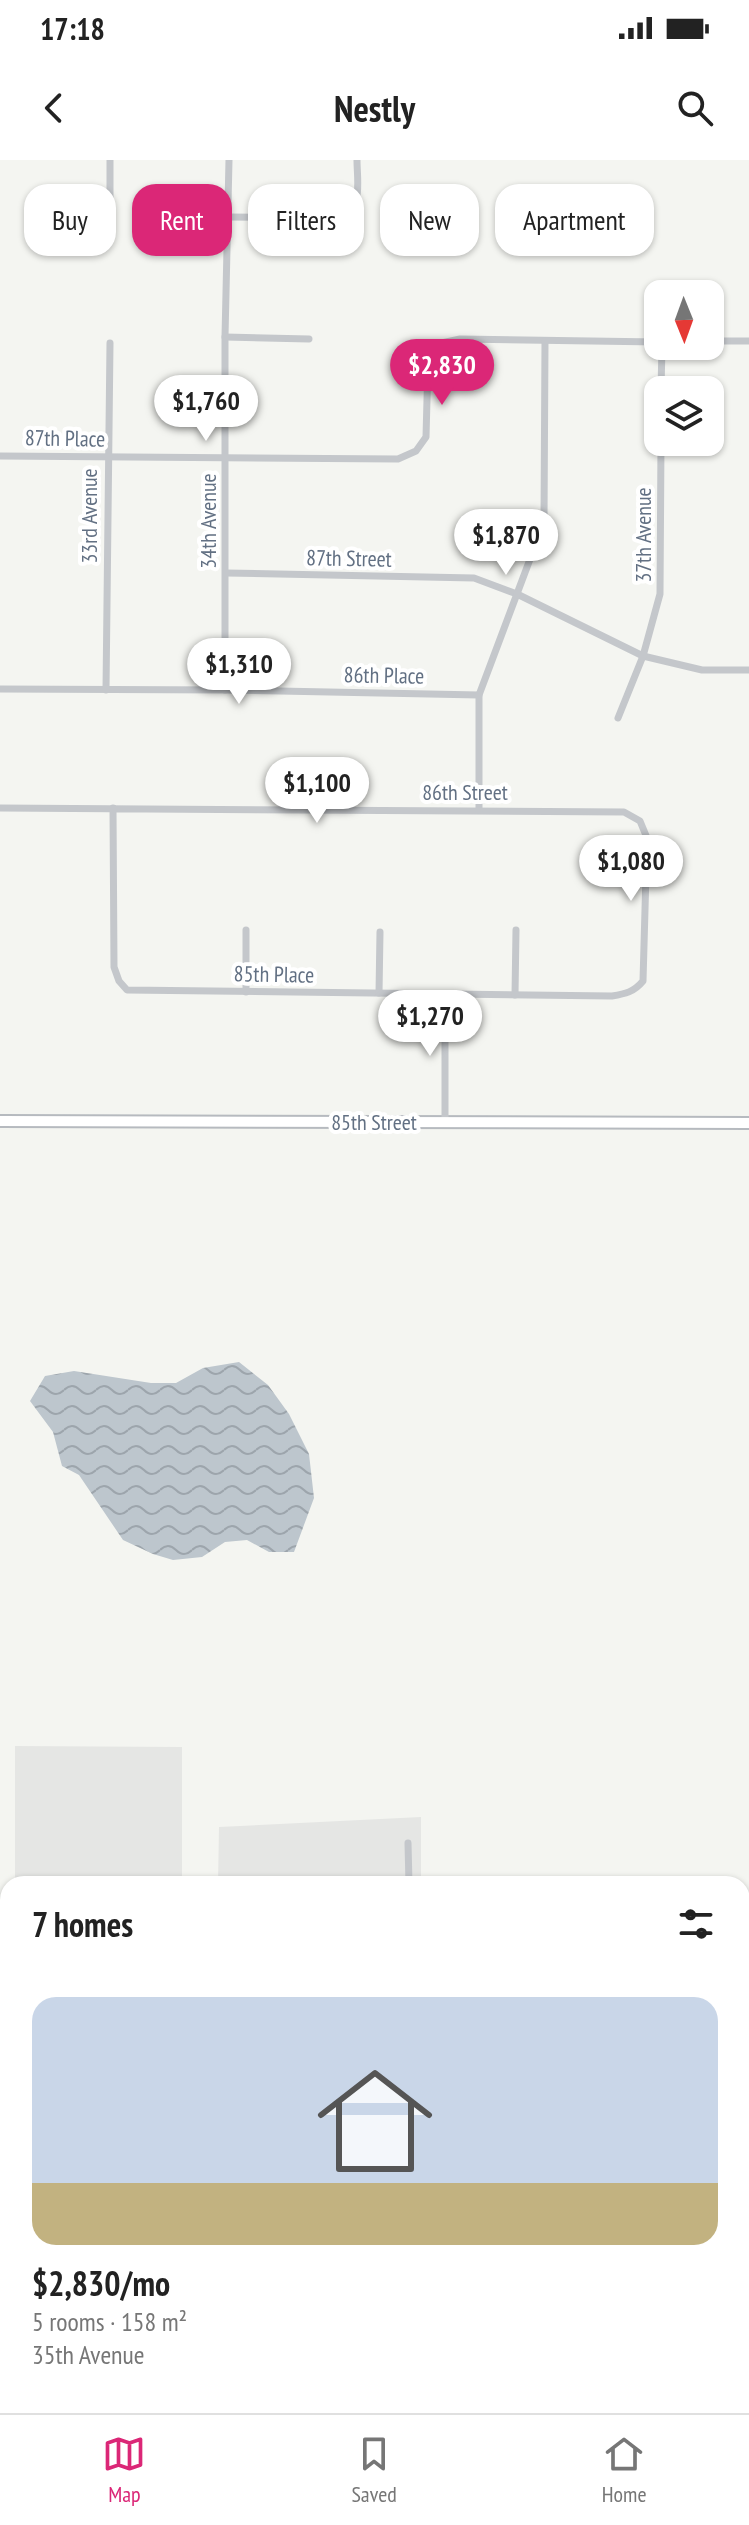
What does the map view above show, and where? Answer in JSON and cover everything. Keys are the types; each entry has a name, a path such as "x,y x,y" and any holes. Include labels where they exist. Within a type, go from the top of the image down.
{"street":[{"path":"110,160 110,184"},
{"name":"34th Avenue","path":"229,160 229,184"},
{"path":"232,217 338,218 350,214 356,202 357,160"},
{"name":"34th Avenue","path":"225,690 227,256"},
{"path":"225,337 309,339"},
{"name":"87th Place","path":"0,456 398,459 416,451 426,437 428,362 437,344 460,339 545,341"},
{"path":"479,810 479,695 544,522 545,341 644,344"},
{"path":"724,341 749,341"},
{"name":"33rd Avenue","path":"106,690 110,343"},
{"name":"37th Avenue","path":"618,718 643,656 660,594 661,456"},
{"name":"87th Street","path":"226,573 474,578 517,594 643,656 702,670 749,670"},
{"name":"86th Place","path":"0,689 479,695"},
{"name":"86th Street","path":"0,808 624,812 640,821 647,838 645,971 643,981 637,988"},
{"name":"85th Place","path":"113,808 114,967 119,981 127,990 612,996 637,988"},
{"path":"246,930 246,992"},
{"path":"515,995 516,930"},
{"path":"379,993 380,932"},
{"path":"445,994 445,1122"},
{"name":"85th Street","path":"0,1121 749,1123"},
{"path":"408,1843 409,1876"}],"shaded area":[{"path":"15,1746 182,1747 182,1876 15,1876"},
{"path":"421,1817 421,1876 218,1876 219,1827"}],"water":[{"path":"239,1362 268,1385 289,1414 309,1454 314,1498 294,1552 269,1552 247,1540 225,1542 202,1557 173,1560 123,1540 79,1475 62,1466 53,1432 30,1401 45,1376 74,1371 151,1383 176,1383 203,1368"}]}
